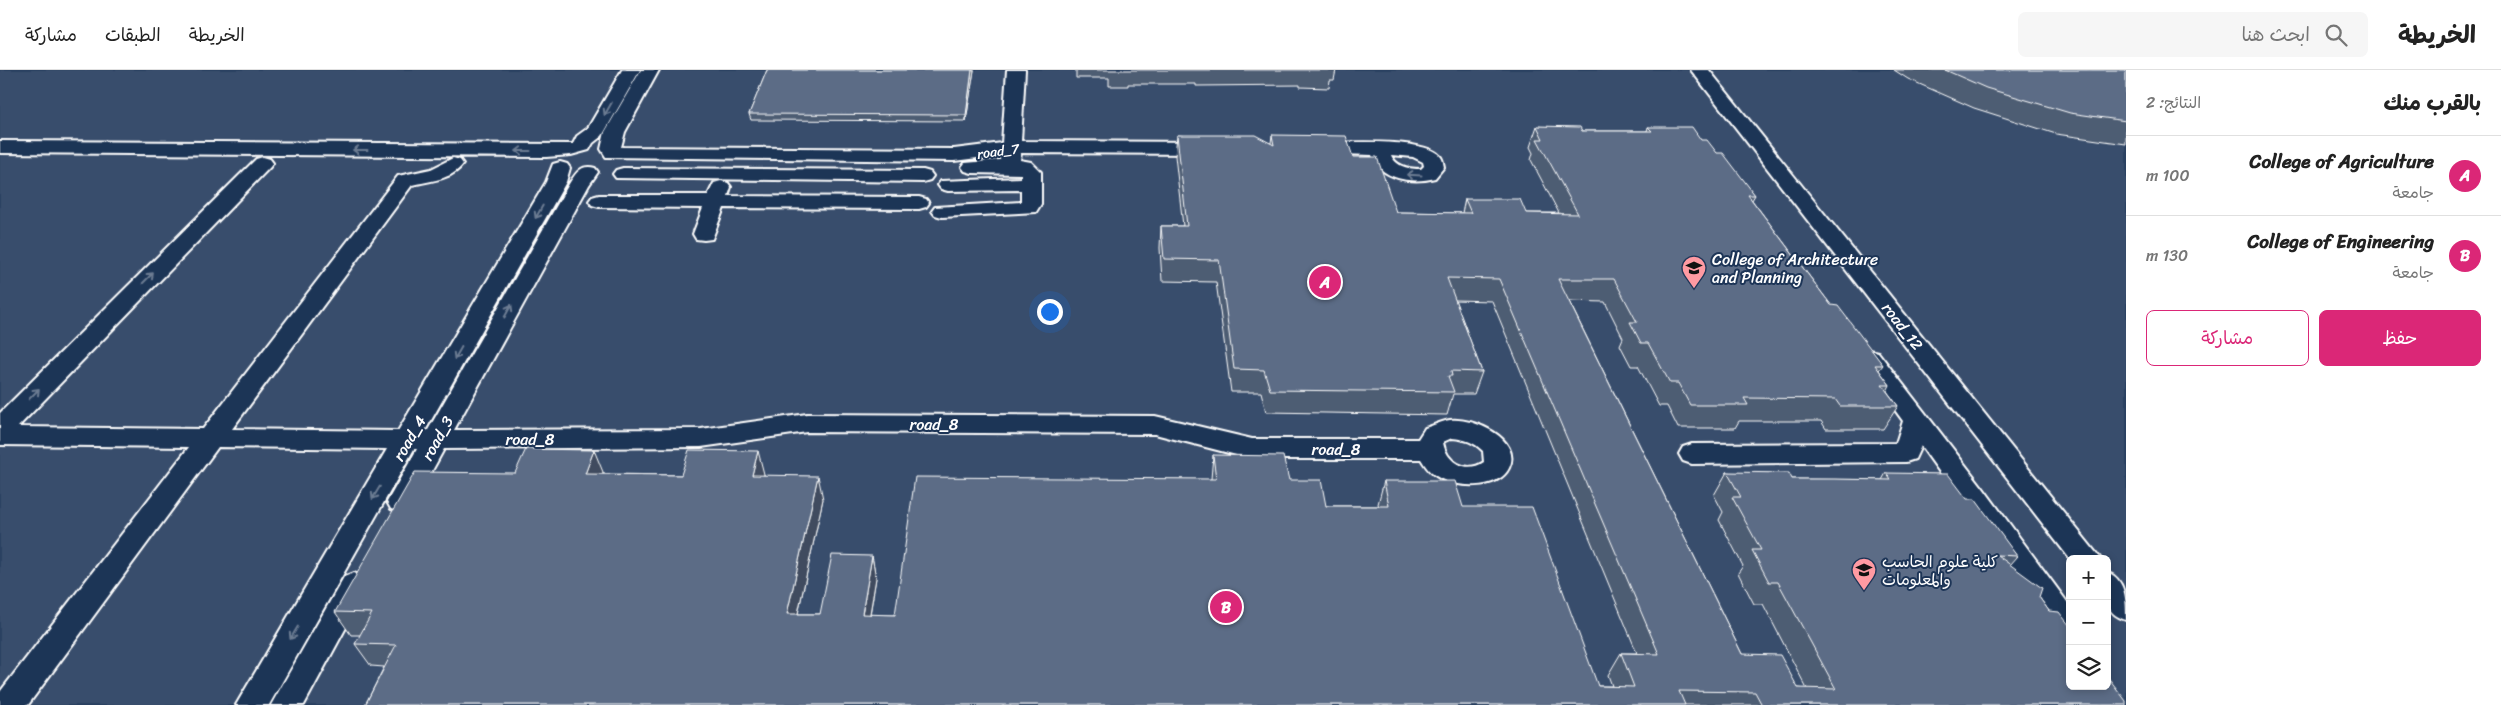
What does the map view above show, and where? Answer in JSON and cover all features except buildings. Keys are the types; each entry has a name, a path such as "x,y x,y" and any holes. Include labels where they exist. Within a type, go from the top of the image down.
{"street":[{"name":"road_4","path":"252,705 408,440 556,182 568,157 584,140 595,132 632,70"},
{"path":"568,157 572,173 588,172 604,166 613,157 615,132 650,70"},
{"path":"1011,157 1016,70"},
{"name":"road_12","path":"1700,70 2084,555"},
{"name":"road_7","path":"568,157 599,145 612,151 975,154 1011,157 1232,148"},
{"path":"0,147 546,151 568,157"},
{"path":"1300,148 1383,149"},
{"path":"0,160 454,164 568,157"},
{"path":"599,201 716,202 918,210 923,176 927,169 1011,157 1029,168 1031,172 1031,204 1029,208 1023,210 942,211"},
{"path":"0,429 263,163"},
{"path":"9,705 405,180 438,174 454,164"},
{"name":"road_3","path":"388,525 579,184 588,172"},
{"path":"623,174 923,176"},
{"path":"704,234 726,175"},
{"path":"948,185 1031,184"},
{"path":"1857,342 1973,495 2066,624"},
{"path":"1692,454 1906,452 1916,420"},
{"name":"road_8","path":"0,436 408,440 701,438 807,423 1155,425 1252,449 1430,449"},
{"path":"287,705 364,568"},
{"path":"2111,589 2126,608"}],"shaded area":[{"path":"0,70 2126,70 2126,705 0,705"}],"place":[{"name":"College of Agriculture","path":"1325,282"},
{"name":"College of Architecture and Planning","path":"1694,289"},
{"name":"كلية علوم الحاسب والمعلومات","path":"1864,591"},
{"name":"College of Engineering","path":"1226,607"}]}
